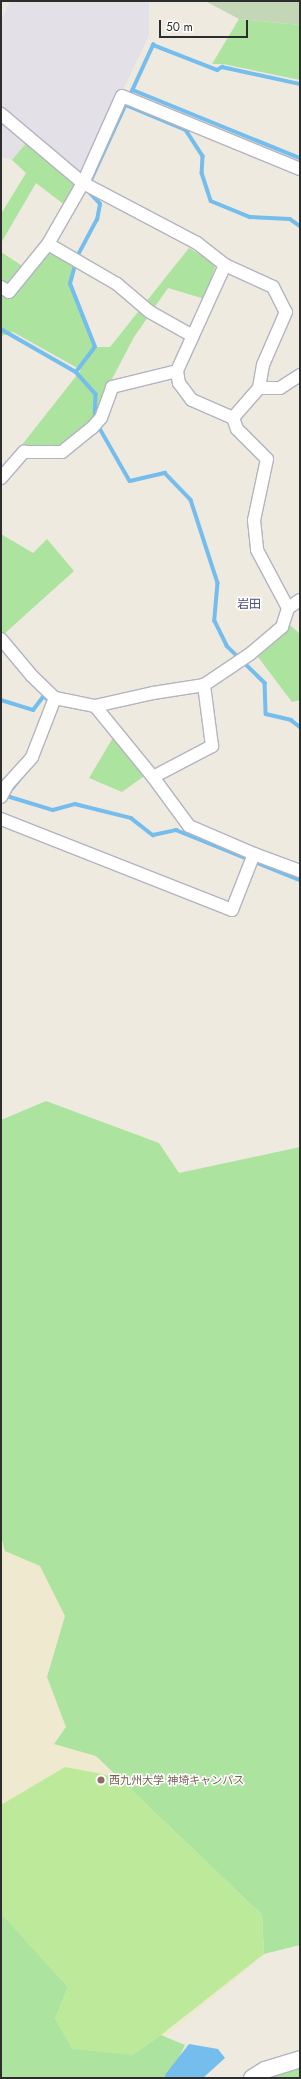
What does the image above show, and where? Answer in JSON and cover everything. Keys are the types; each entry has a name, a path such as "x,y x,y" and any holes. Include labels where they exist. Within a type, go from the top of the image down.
{"street":[{"path":"1,287 8,292 48,244 127,98 300,169"},
{"path":"1,114 85,178 196,243 225,265 273,286 286,312 263,365 259,388 233,418"},
{"path":"48,244 116,284 150,312 193,336"},
{"path":"225,265 177,371 179,384 192,400 233,418 237,428 268,460 254,520 257,550 288,608"},
{"path":"1,478 24,452 62,452 92,428 101,418 112,387 177,371"},
{"path":"259,388 280,388 300,375"},
{"path":"1,640 53,702 95,706 153,693 204,685 250,654 282,627 288,608 300,600"},
{"path":"153,777 212,746 204,685"},
{"path":"1,797 8,784 32,757 53,702"},
{"path":"95,706 153,777 188,826 254,854 300,871"},
{"path":"1,819 232,910 254,854"},
{"path":"252,2078 266,2070 300,2059"}],"shaded area":[{"path":"10,1 149,1 149,35 79,183 28,141 12,160 1,157 1,21"},
{"name":"西九州大学 神埼キャンパス","path":"1,1489 300,1925 125,2071 1,1992"}],"green space":[{"path":"205,1 300,1 300,25 239,19"},
{"path":"239,19 300,25 300,80 223,64 212,64"},
{"path":"28,141 79,183 66,206 36,183 1,243 1,214 26,173 12,160"},
{"path":"48,244 75,260 70,284 95,347 110,347 189,248 216,264 205,299 168,288 134,337 111,381 100,414 59,447 21,446 81,370 13,332 1,336 1,252 27,269"},
{"path":"1,534 33,553 47,539 74,571 4,634 1,631"},
{"path":"290,625 300,634 300,700 292,702 255,653"},
{"path":"114,736 147,774 122,792 89,778"},
{"path":"46,1101 159,1143 179,1173 300,1147 300,1945 264,1954 262,1915 96,1756 54,1744 66,1727 47,1677 65,1616 40,1566 5,1551 1,1536 1,1120"},
{"path":"65,1767 118,1777 262,1915 264,1954 161,2035 132,2055 72,2049 55,2019 68,1987 1,1913 1,1805"},
{"path":"1,1913 68,1987 55,2019 132,2055 161,2035 185,2045 169,2078 1,2078"},
{"path":"300,2057 300,2078 267,2078"}],"water":[{"path":"189,2044 218,2049 225,2058 203,2078 166,2078 165,2075"}],"waterway":[{"path":"87,178 91,180 153,45 217,70 222,67 300,84"},
{"path":"133,90 300,158"},
{"path":"126,105 186,130 203,156 202,173 211,201 250,217 290,219 300,226"},
{"path":"76,372 95,347 70,284 78,255 97,220 100,204 89,192"},
{"path":"1,329 76,372 96,394 95,420"},
{"path":"98,425 130,481 165,473 191,500 218,583 215,621 227,646 265,683 266,714 291,720 300,727"},
{"path":"1,700 33,710 44,696 50,702"},
{"path":"35,761 7,796 53,810 75,804 131,818 153,835 176,830 300,880"}],"place":[{"name":"西九州大学 神埼キャンパス","path":"101,1780"}],"district":[{"name":"岩田","path":"249,605"}]}
